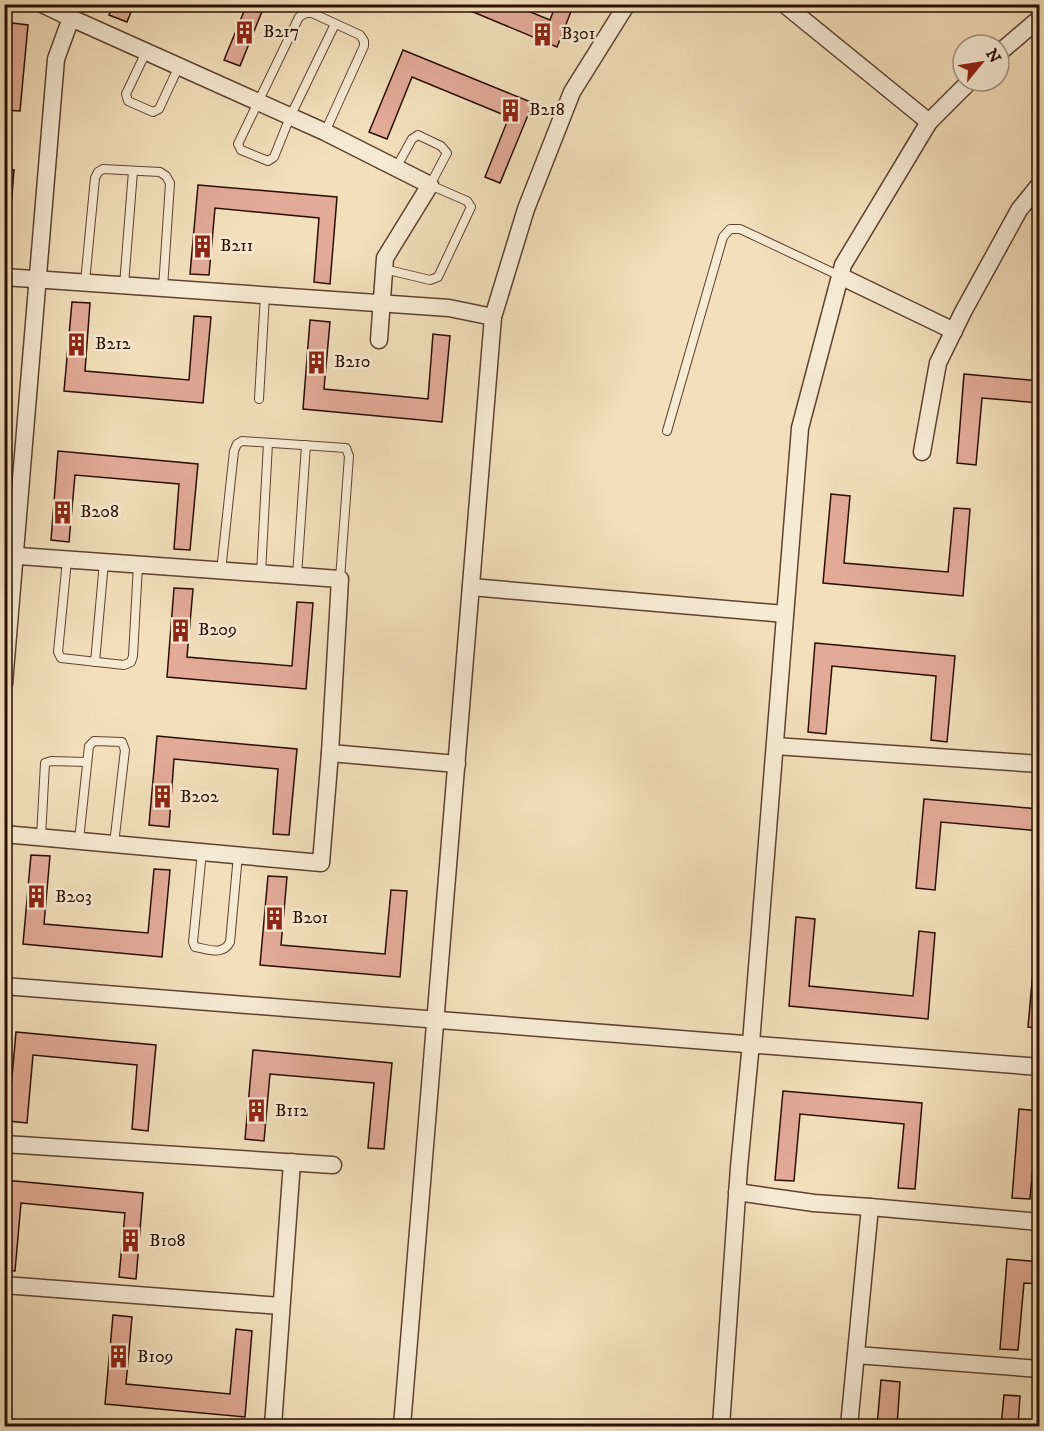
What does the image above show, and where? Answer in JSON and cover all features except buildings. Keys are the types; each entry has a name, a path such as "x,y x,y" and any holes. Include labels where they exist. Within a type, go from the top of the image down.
{"street":[{"path":"42,4 325,132 430,184 385,258 379,340"},
{"path":"402,1426 493,316 526,209 572,92 627,4"},
{"path":"784,4 929,122"},
{"path":"4,684 10,556 38,279 56,59 71,18"},
{"path":"1011,43 1040,18"},
{"path":"721,1426 737,1192 800,428 843,265 929,122 958,93"},
{"path":"922,452 938,363 1019,210 1040,184"},
{"path":"840,276 954,331"},
{"path":"4,277 449,308 493,316"},
{"path":"4,834 321,863 340,579 10,556"},
{"path":"471,587 785,614"},
{"path":"775,746 1040,764"},
{"path":"330,753 457,764"},
{"path":"4,986 1040,1067"},
{"path":"4,1144 333,1165"},
{"path":"273,1426 292,1162"},
{"path":"737,1192 814,1203 1040,1222"},
{"path":"849,1426 870,1207"},
{"path":"4,1285 281,1306"},
{"path":"856,1355 1040,1370"}],"lane":[{"path":"325,132 364,46 364,41 360,35 335,24 312,14 306,13 299,17 238,144 241,150 268,161 274,157 290,117 335,24"},
{"path":"146,52 126,94 128,100 153,112 159,109 179,66"},
{"path":"384,269 430,280 438,277 471,207 467,201 430,184 447,153 441,146 418,135 412,139 396,168"},
{"path":"85,282 95,177 103,169 160,172 170,183 163,288"},
{"path":"124,285 133,171"},
{"path":"667,431 723,237 730,229 740,229 840,276"},
{"path":"259,399 265,295"},
{"path":"221,571 234,451 237,444 242,441 306,445 346,448 349,456 340,579"},
{"path":"261,573 268,443"},
{"path":"297,576 306,445"},
{"path":"67,560 58,652 61,658 124,665 131,662 138,565"},
{"path":"95,662 104,562"},
{"path":"79,840 89,746 94,741 122,742 125,750 114,844"},
{"path":"41,837 45,763 51,761 87,762"},
{"path":"202,852 192,942 195,947 221,951 230,942 238,855"}],"place":[{"name":"B217","path":"245,32"},
{"name":"B301","path":"543,34"},
{"name":"B218","path":"511,110"},
{"name":"B211","path":"202,246"},
{"name":"B212","path":"77,344"},
{"name":"B210","path":"316,362"},
{"name":"B208","path":"62,512"},
{"name":"B209","path":"180,630"},
{"name":"B202","path":"162,797"},
{"name":"B203","path":"37,897"},
{"name":"B201","path":"274,918"},
{"name":"B112","path":"257,1111"},
{"name":"B108","path":"131,1241"},
{"name":"B109","path":"119,1357"}]}
